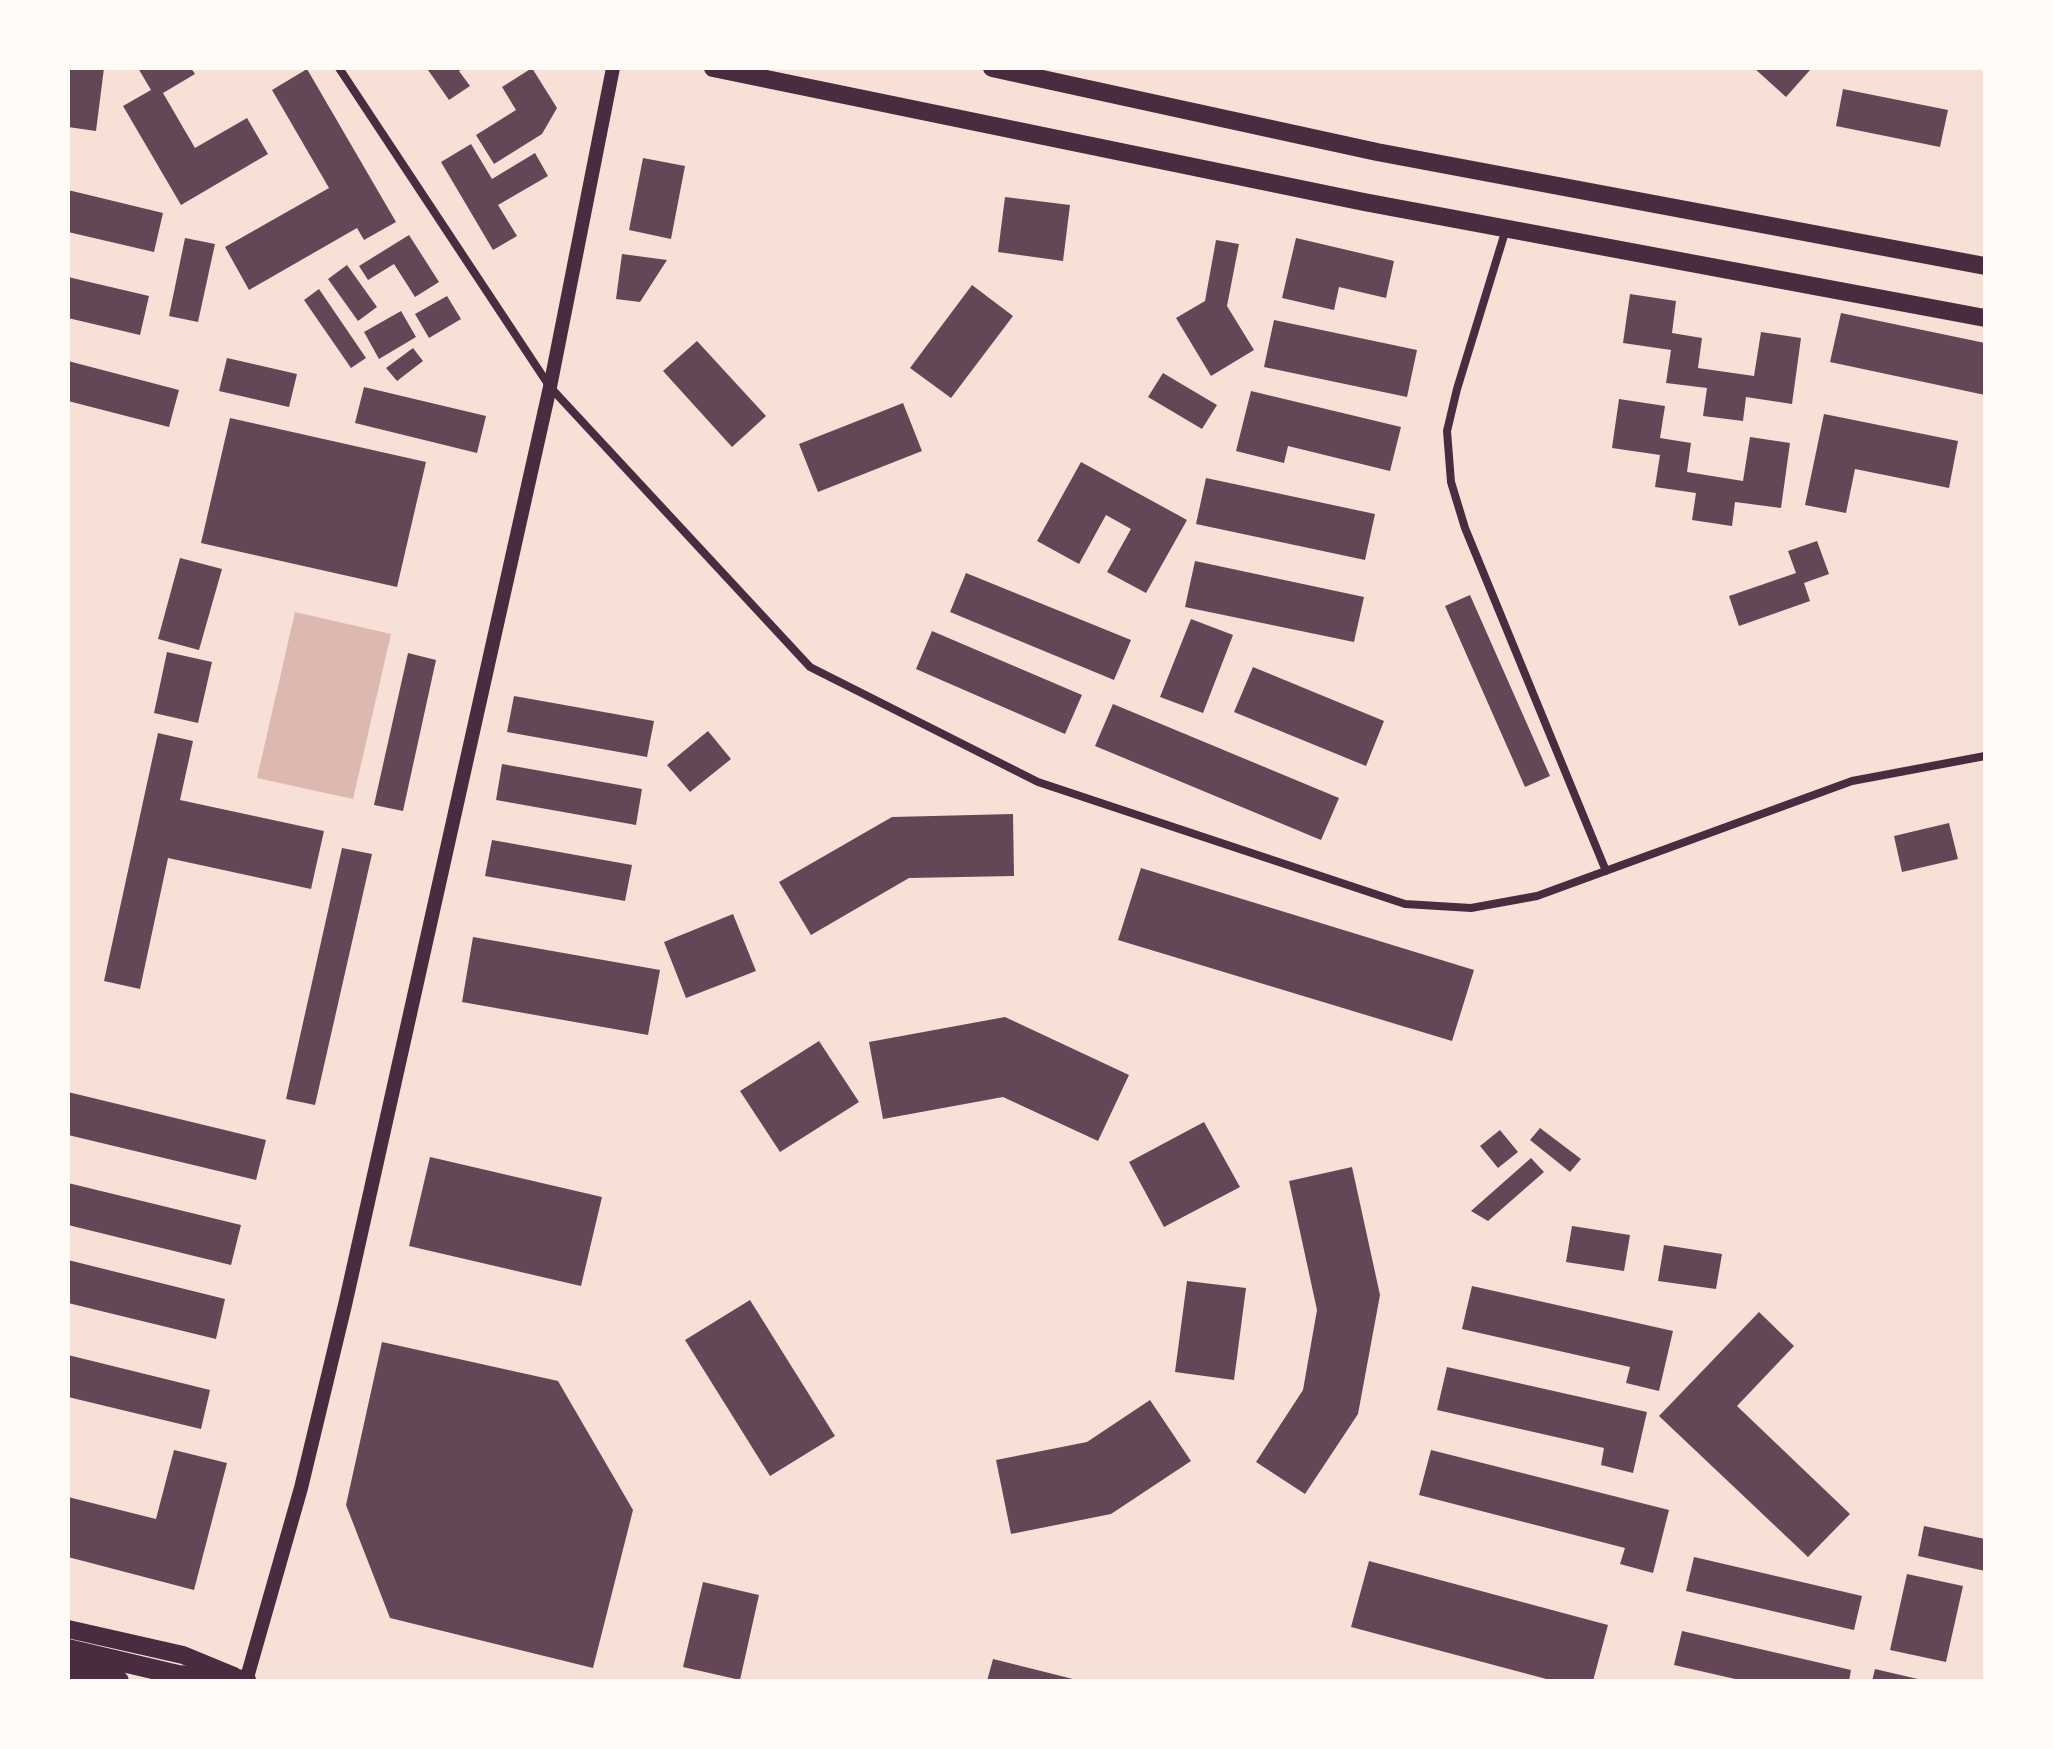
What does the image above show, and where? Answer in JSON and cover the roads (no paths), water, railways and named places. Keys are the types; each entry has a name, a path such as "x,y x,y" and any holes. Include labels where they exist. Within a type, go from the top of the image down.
{"highway":[{"path":"68,1649 178,1675 247,1681"},
{"path":"68,1669 119,1681"}],"main road":[{"path":"713,68 1364,202 1985,318"},
{"path":"992,68 1377,152 1985,266"},
{"path":"68,1629 183,1655 247,1681"}],"street":[{"path":"339,68 550,387 810,667 1038,782 1405,904 1471,908 1537,896 1852,781 1985,756"},
{"path":"247,1681 301,1488 345,1305 550,387 613,68"},
{"path":"1506,229 1447,431 1451,482 1465,528 1606,871"}]}
